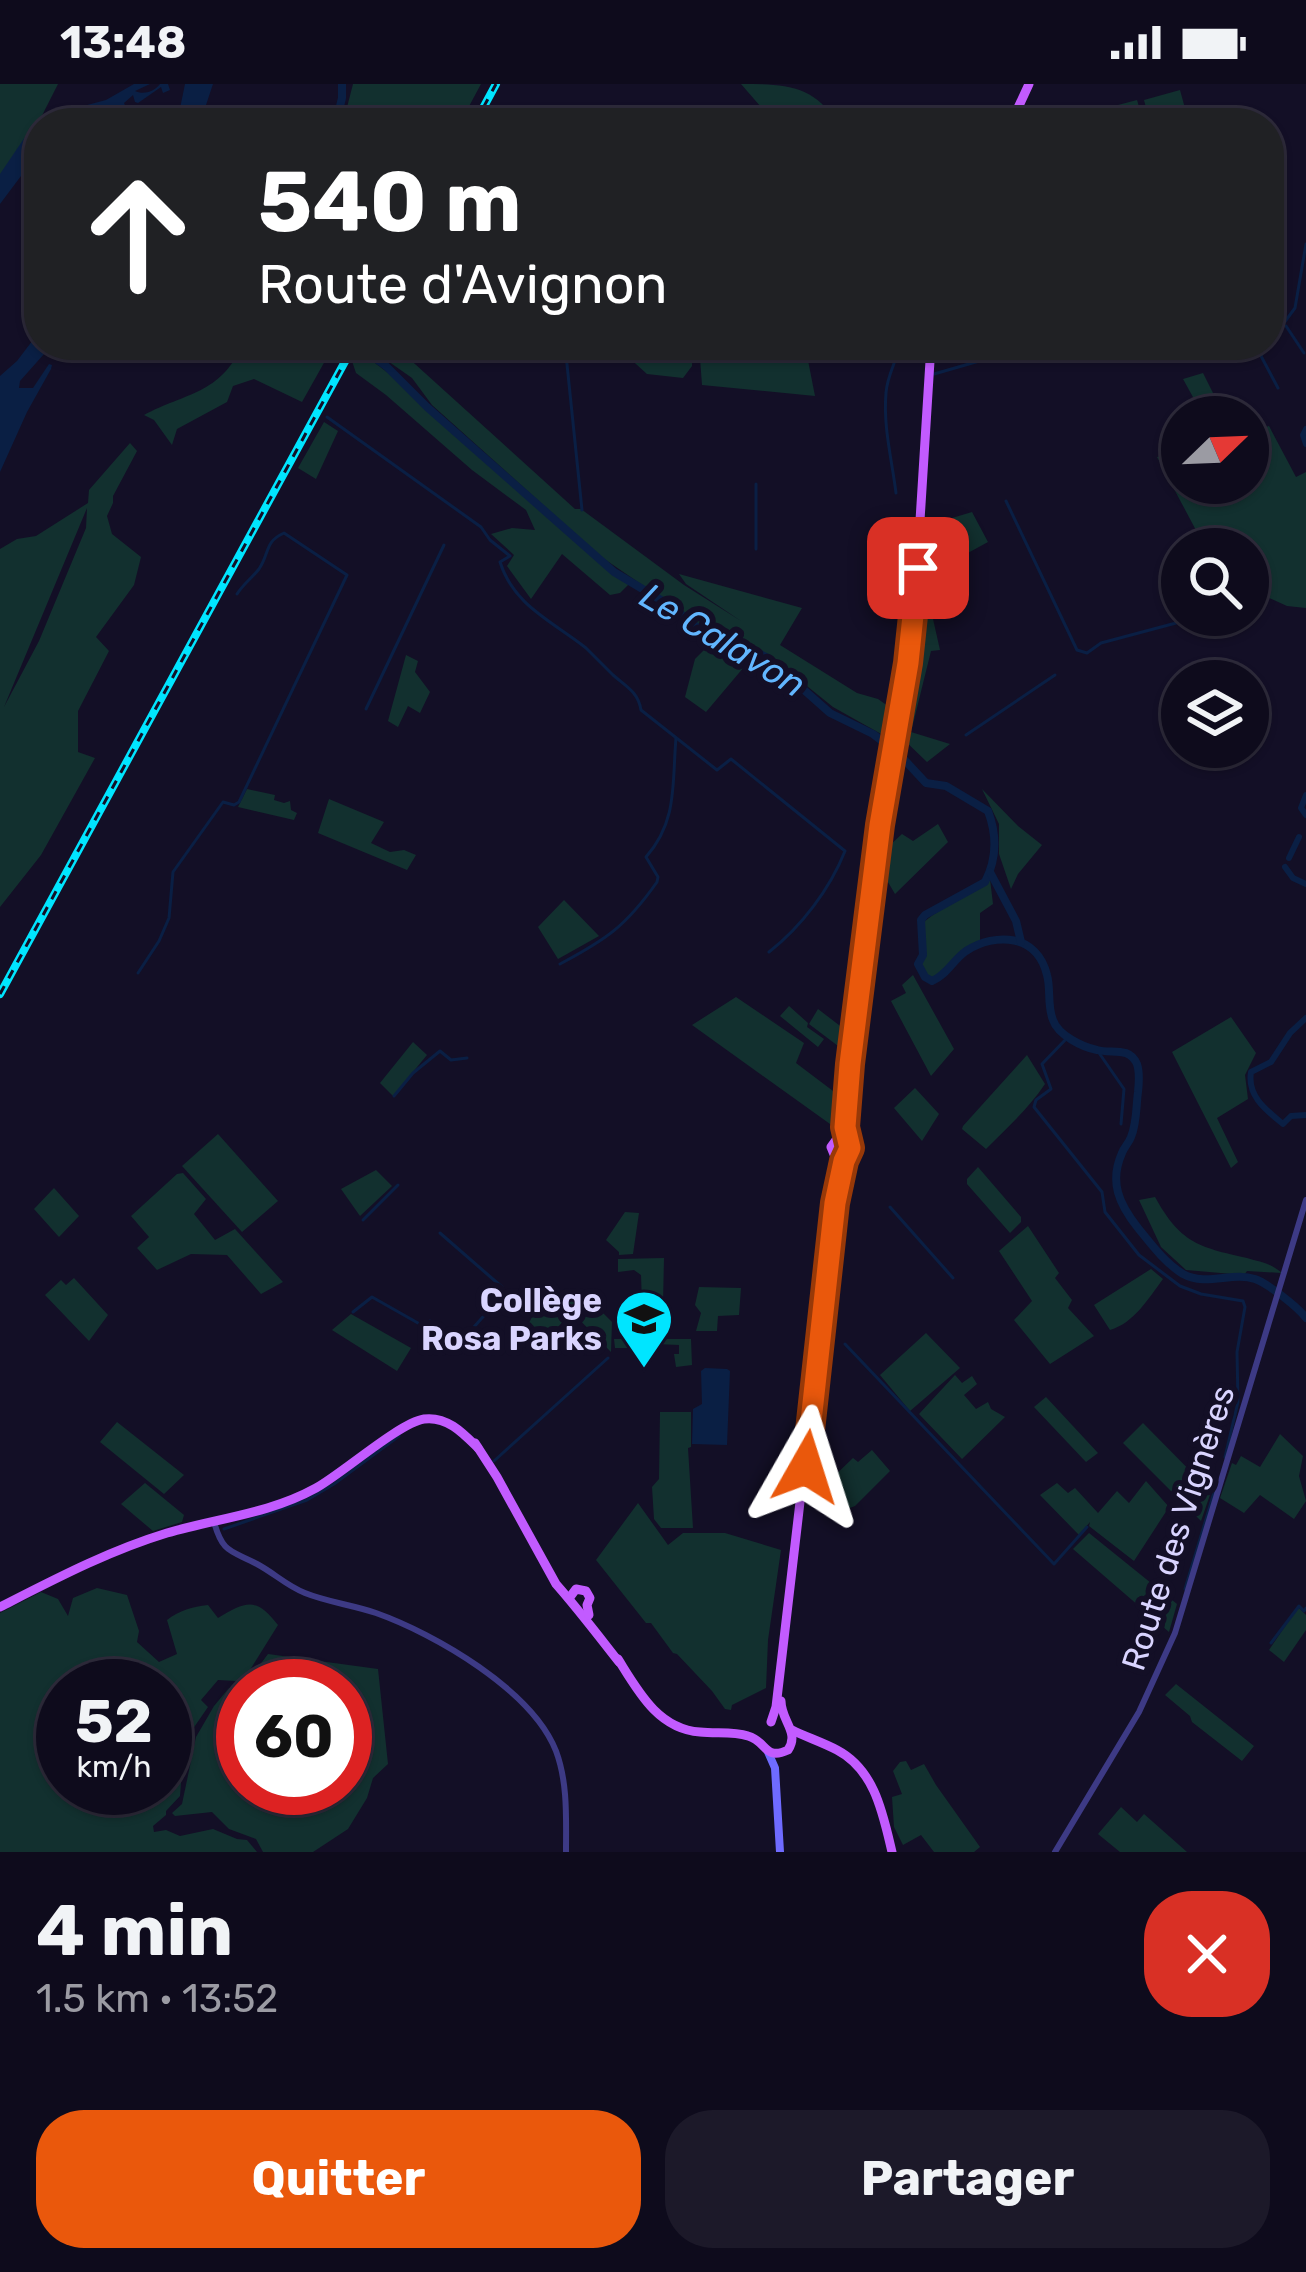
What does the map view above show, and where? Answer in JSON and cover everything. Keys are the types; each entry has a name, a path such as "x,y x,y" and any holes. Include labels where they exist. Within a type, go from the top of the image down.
{"main road":[{"path":"842,1140 872,878 916,597 930,360"},
{"path":"840,1157 831,1147 842,1140"},
{"path":"780,1852 774,1763 761,1734 776,1707 782,1670 838,1164 850,1148 842,1140"},
{"path":"353,1463 406,1421 428,1414 452,1421 495,1472 552,1577 572,1594 573,1606 583,1606 590,1598 580,1588 572,1594"},
{"path":"0,1607 106,1554 286,1502 323,1484 413,1423 435,1419 454,1427 478,1448"},
{"path":"583,1606 650,1706 673,1726 752,1737 776,1754 808,1741 827,1745"},
{"path":"776,1785 779,1763 789,1749 789,1727 781,1713 782,1670"},
{"path":"736,1734 778,1721 856,1764 878,1799 890,1852"}],"street":[{"name":"Route des Vignères","path":"1055,1852 1132,1725 1168,1653 1306,1201"},
{"path":"214,1522 227,1550 282,1580 437,1640 486,1673 532,1714 550,1739 561,1769 566,1852"}],"green space":[{"path":"0,84 58,84 46,108 24,108 24,151 0,176"},
{"path":"353,84 481,84 468,108 347,108"},
{"path":"741,84 796,89 826,108 762,108"},
{"path":"1180,90 1185,108 1146,108 1144,100"},
{"path":"1137,100 1139,108 1107,108"},
{"path":"326,360 302,402 254,379 233,386 227,402 177,429 172,445 154,420 144,415 213,383 233,361"},
{"path":"371,360 392,376 613,575 629,584 610,595 562,554 531,599 507,566 514,555 491,534 512,528 535,530 526,510 356,373 352,361"},
{"path":"386,360 411,360 575,509 581,509 684,585 741,621 686,584 679,574 802,608 780,645 895,711 890,739 833,707 771,657 711,632 600,556 432,405 412,378"},
{"path":"632,360 692,360 683,378 647,374"},
{"path":"700,360 808,360 815,396 702,385"},
{"path":"1203,373 1214,396 1192,396 1183,379"},
{"path":"324,422 338,431 316,479 298,468"},
{"path":"1269,426 1296,477 1306,472 1306,608 1269,598 1269,528 1195,528 1182,504 1269,504"},
{"path":"130,443 137,451 107,516 112,534 141,557 134,585 96,637 109,651 78,711 78,752 95,758 41,855 0,907 0,549 17,539 36,536 88,503 89,490","holes":["87,508 86,528 39,641 4,707"]},
{"path":"972,512 988,542 933,572 932,524"},
{"path":"921,578 940,650 931,651 911,732 950,744 927,762 900,736"},
{"path":"707,647 744,667 706,712 685,697 695,659"},
{"path":"406,655 418,661 415,672 430,692 420,713 408,706 398,727 388,721"},
{"path":"247,789 290,801 291,810 297,813 294,820 238,807"},
{"path":"982,789 1042,845 1011,889 999,854 999,824"},
{"path":"329,799 384,822 371,843 390,852 416,855 407,870 318,833"},
{"path":"938,824 948,842 895,894 885,877 889,846 902,834 913,841"},
{"path":"990,879 993,904 980,913 980,941 962,950 939,976 926,975 920,964 925,955 924,922"},
{"path":"564,900 599,936 558,959 538,927"},
{"path":"913,975 954,1049 931,1076 891,1001 906,993 902,985"},
{"path":"736,997 804,1043 796,1063 841,1097 837,1129 692,1025"},
{"path":"789,1006 824,1039 818,1047 780,1016"},
{"path":"818,1009 848,1032 846,1052 809,1024"},
{"path":"1231,1017 1256,1053 1245,1075 1248,1099 1217,1118 1238,1162 1231,1168 1172,1052"},
{"path":"413,1042 427,1055 393,1096 380,1083"},
{"path":"1027,1055 1045,1084 986,1149 963,1126"},
{"path":"915,1088 939,1114 922,1141 894,1108"},
{"path":"218,1134 278,1201 242,1232 182,1166"},
{"path":"978,1167 1021,1217 1010,1233 967,1184"},
{"path":"376,1170 392,1186 360,1216 341,1189"},
{"path":"183,1173 206,1199 194,1214 215,1240 235,1229 283,1282 261,1294 227,1255 191,1254 157,1270 137,1248 149,1237 131,1216"},
{"path":"54,1188 79,1216 59,1237 34,1209"},
{"path":"1155,1197 1173,1224 1192,1240 1282,1273 1186,1270 1161,1247 1139,1200"},
{"path":"625,1212 639,1213 633,1254 619,1255 606,1240"},
{"path":"1028,1226 1059,1273 1055,1278 1072,1300 1068,1308 1094,1336 1050,1364 1014,1320 1032,1301 999,1251"},
{"path":"664,1258 663,1304 642,1304 641,1275 634,1270 618,1272 618,1259"},
{"path":"1151,1269 1163,1279 1133,1316 1110,1330 1094,1305"},
{"path":"74,1278 108,1315 89,1341 45,1295 61,1280 66,1285"},
{"path":"699,1287 741,1288 739,1315 718,1316 717,1331 696,1331 701,1313 695,1305"},
{"path":"545,1291 568,1316 545,1341 529,1323"},
{"path":"581,1291 612,1322 611,1352 565,1305"},
{"path":"351,1314 411,1348 397,1371 332,1330"},
{"path":"926,1333 960,1368 910,1411 880,1375"},
{"path":"614,1339 691,1339 692,1365 676,1367 674,1354 679,1354 679,1345 634,1343 634,1348 615,1348"},
{"path":"955,1375 962,1383 972,1376 977,1384 964,1395 976,1409 988,1402 1005,1417 962,1459 919,1414"},
{"path":"1046,1397 1098,1453 1086,1462 1034,1407"},
{"path":"660,1412 691,1412 688,1448 693,1528 661,1528 654,1519 652,1487 659,1479"},
{"path":"117,1422 184,1475 164,1494 100,1442"},
{"path":"1143,1423 1211,1492 1201,1521 1123,1443"},
{"path":"1280,1434 1303,1456 1299,1476 1306,1501 1294,1519 1260,1495 1244,1513 1220,1498 1232,1463 1236,1465 1241,1456 1260,1467"},
{"path":"872,1450 890,1471 847,1509 828,1482 853,1458 858,1462"},
{"path":"1146,1481 1169,1507 1134,1561 1089,1526 1090,1522 1079,1535 1040,1495 1057,1483 1068,1493 1075,1488 1098,1513 1117,1491 1129,1503"},
{"path":"145,1483 184,1515 182,1522 153,1531 121,1504"},
{"path":"638,1503 668,1545 683,1533 725,1533 781,1550 766,1688 732,1705 731,1710 646,1623 596,1560"},
{"path":"1089,1533 1177,1604 1169,1632 1073,1549"},
{"path":"97,1588 127,1595 139,1631 137,1642 156,1659 36,1659 36,1815 166,1815 153,1826 154,1832 166,1830 180,1836 213,1829 247,1840 257,1852 0,1852 0,1613 41,1592 58,1599 68,1616 73,1598"},
{"path":"208,1605 218,1618 237,1608 257,1606 278,1625 257,1659 216,1659 216,1682 201,1700 208,1707 192,1730 192,1659 166,1659 177,1654 167,1620"},
{"path":"1298,1607 1306,1615 1306,1630 1284,1662 1269,1650"},
{"path":"268,1654 305,1659 264,1659"},
{"path":"372,1668 378,1669 388,1764 373,1778"},
{"path":"1176,1684 1254,1746 1242,1761 1165,1695"},
{"path":"214,1706 216,1815 357,1815 348,1829 313,1852 263,1852 256,1839 229,1829 212,1812 192,1814 192,1756 196,1737"},
{"path":"906,1761 911,1770 924,1764 980,1847 974,1852 934,1852 921,1835 903,1845 894,1827 892,1797 902,1794 893,1771"},
{"path":"1121,1807 1137,1822 1144,1814 1187,1852 1120,1852 1098,1834"}],"water":[{"path":"134,84 150,84 138,92 152,91 160,84 168,84 170,90 163,93 161,87 138,103 133,95 124,103 126,108 76,108 106,100"},
{"path":"185,84 213,84 205,108 180,108"},
{"path":"24,138 24,172 0,204 0,174"},
{"path":"24,352 24,360 39,360 19,388 33,388 52,365 0,472 0,376"},
{"path":"701,1371 730,1371 727,1445 692,1444 693,1409 702,1404"}],"waterway":[{"name":"Le Calavon","path":"340,108 342,84"},
{"path":"1284,323 1295,308 1306,244"},
{"path":"1286,326 1304,353"},
{"name":"Le Calavon","path":"378,360 614,572 671,606 703,632 768,658 830,713 873,734 899,754 926,783 946,786 988,811 994,847 985,882 921,920 923,955 918,964 925,977 932,981 966,951 990,941 1014,940 1034,951 1047,975 1051,1015 1060,1031 1091,1048 1125,1053 1137,1064 1134,1126 1116,1174 1118,1192 1131,1219 1183,1274 1201,1279 1255,1279 1306,1318"},
{"path":"567,360 582,510"},
{"path":"895,360 885,406 896,493"},
{"path":"934,374 983,360"},
{"path":"1263,360 1278,388"},
{"path":"327,417 481,527 510,556 500,562 515,590 631,690 641,710 717,770 731,759 845,851 813,906 769,952"},
{"path":"1306,429 1306,444"},
{"path":"756,484 756,549"},
{"path":"1006,501 1077,650 1087,653 1101,643 1161,627"},
{"path":"138,973 169,918 173,872 223,802 239,802 347,575 284,533 273,540 259,569 237,594"},
{"path":"366,709 444,545"},
{"path":"966,735 1055,675"},
{"path":"560,964 614,930 657,882 646,857 668,815 676,738"},
{"path":"1306,795 1301,808 1306,815"},
{"path":"883,829 890,797"},
{"path":"1289,858 1299,837"},
{"path":"1285,867 1306,884"},
{"path":"990,872 1016,921 1021,942"},
{"path":"1306,1018 1271,1062 1251,1072 1259,1102 1283,1124 1291,1116 1306,1115"},
{"path":"1068,1037 1042,1064 1051,1089 1034,1107 1102,1192 1105,1212 1139,1255 1180,1286 1243,1301 1238,1402 1225,1457"},
{"path":"1097,1050 1124,1089 1121,1124"},
{"path":"394,1096 440,1051 451,1060 467,1058"},
{"path":"828,1325 846,1167"},
{"path":"363,1220 398,1185"},
{"path":"890,1207 953,1278"},
{"path":"440,1233 502,1287"},
{"path":"353,1312 372,1297 425,1327 430,1321 461,1339 490,1309 498,1293"},
{"path":"845,1344 1054,1564 1087,1527"},
{"path":"494,1461 608,1358"},
{"path":"224,1529 307,1500 399,1436"},
{"path":"1185,1589 1215,1489"},
{"path":"1271,1643 1299,1606 1306,1608"}],"railway":[{"path":"483,108 496,84"},
{"path":"0,994 346,360"}],"place":[{"name":"Collège Rosa Parks","path":"644,1370"}],"route":[{"path":"806,1467 835,1203 850,1148 846,1099 872,878 913,632 918,568"}]}
